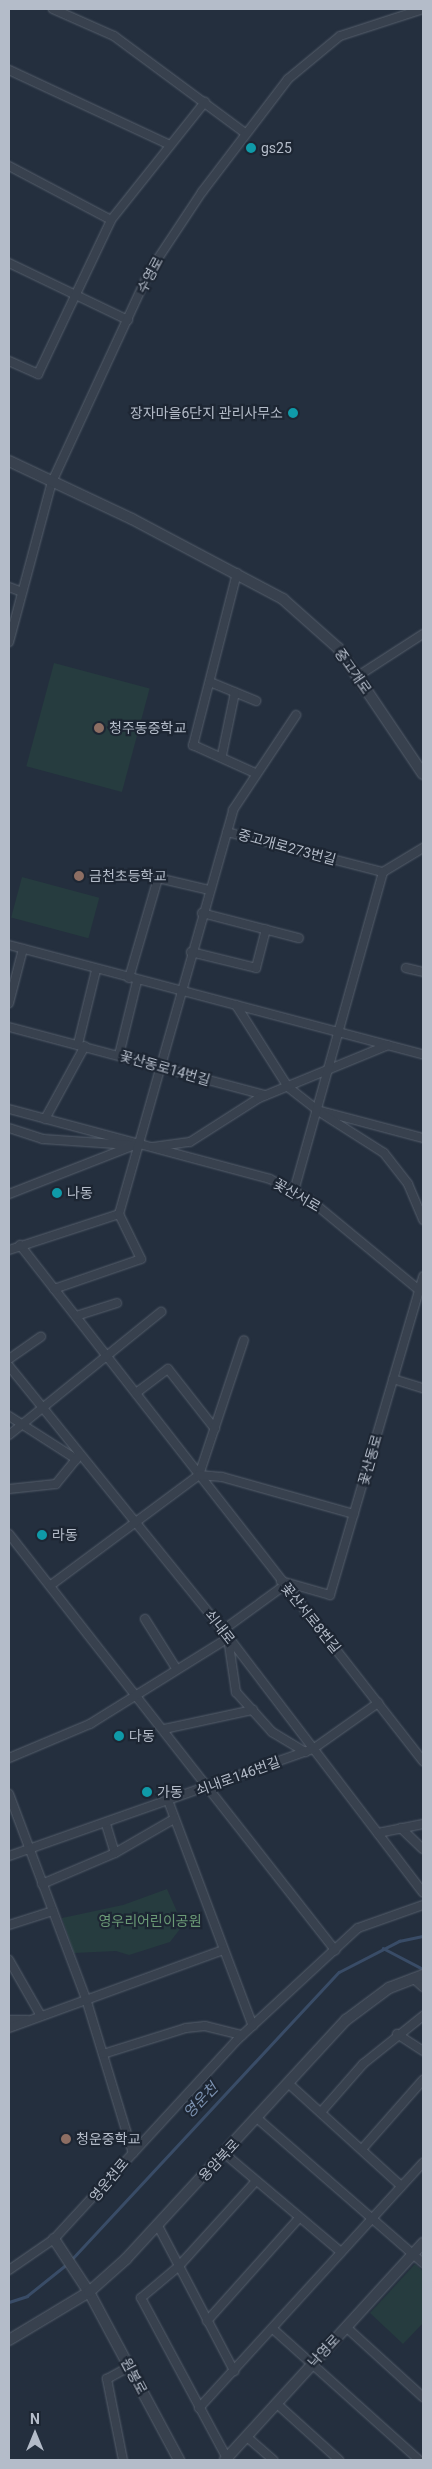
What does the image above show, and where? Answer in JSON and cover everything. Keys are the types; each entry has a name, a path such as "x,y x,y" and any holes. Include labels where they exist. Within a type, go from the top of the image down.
{"street":[{"path":"54,9 114,36 245,133"},
{"name":"수영로","path":"9,642 52,482 150,272 245,133 288,79 340,36 423,9"},
{"path":"9,70 168,144"},
{"path":"9,361 38,374 111,220 168,144 205,102"},
{"path":"9,166 111,220"},
{"path":"9,263 128,320"},
{"name":"중고개로","path":"9,461 237,573 283,599 338,648 423,774"},
{"path":"237,573 193,745 222,755 255,773"},
{"path":"9,587 22,592"},
{"path":"358,676 423,634"},
{"path":"210,682 256,701"},
{"path":"222,755 235,692"},
{"path":"227,832 255,773 296,715"},
{"name":"중고개로273번길","path":"119,1214 180,990 227,832 383,872"},
{"path":"294,1191 383,872 423,848"},
{"path":"129,978 158,878 209,890"},
{"path":"202,913 299,938"},
{"path":"191,952 256,968 266,929"},
{"path":"9,946 137,981 180,990 423,1054"},
{"path":"9,1003 23,950"},
{"path":"9,966 19,964"},
{"path":"406,968 423,972"},
{"path":"45,1119 81,1045 96,970"},
{"path":"119,1055 137,981"},
{"path":"236,1005 288,1087 317,1110 384,1153 408,1184 423,1220"},
{"name":"꽃산동로14번길","path":"9,1027 265,1095"},
{"path":"265,1095 328,1072 388,1045"},
{"name":"꽃산서로","path":"150,1148 190,1142 265,1095"},
{"name":"꽃산서로","path":"9,1109 270,1179 294,1191 419,1290"},
{"path":"317,1110 423,1138"},
{"path":"9,1128 54,1140 137,1144"},
{"path":"9,1194 137,1144"},
{"path":"9,1250 119,1214 141,1259 54,1288"},
{"name":"꽃산서로8번길","path":"20,1245 423,1761"},
{"name":"꽃산동로","path":"283,1583 330,1595 423,1276"},
{"path":"76,1316 117,1303"},
{"path":"9,1435 108,1357 161,1312"},
{"path":"9,1359 41,1337"},
{"path":"50,1586 199,1476 244,1340"},
{"name":"쇠내로","path":"9,1366 78,1457 136,1522 223,1630 423,1893"},
{"path":"136,1393 168,1369 215,1429"},
{"path":"393,1379 423,1388"},
{"path":"9,1416 78,1457 56,1484 9,1489"},
{"path":"199,1476 222,1477 354,1514"},
{"path":"9,1534 164,1728 335,1950"},
{"path":"223,1630 283,1583"},
{"path":"144,1619 176,1668"},
{"path":"9,1758 90,1724 135,1692 228,1638"},
{"name":"쇠내로146번길","path":"228,1638 236,1692 272,1732 305,1752"},
{"name":"쇠내로146번길","path":"9,1856 169,1803 209,1786 313,1749 378,1702"},
{"path":"164,1728 253,1710"},
{"path":"9,1794 86,1999 132,2152"},
{"path":"169,1803 252,2026"},
{"path":"42,1884 115,1853 174,1819"},
{"path":"106,1824 115,1853"},
{"path":"378,1833 423,1824"},
{"path":"401,1828 423,1849"},
{"name":"영운천로","path":"9,2270 54,2239 132,2152 242,2035 358,1928 423,1905"},
{"path":"9,1925 53,1911"},
{"path":"9,2028 223,1950"},
{"path":"9,1960 41,2016"},
{"path":"418,1977 423,1987"},
{"name":"용암북로","path":"9,2340 89,2292 158,2226 258,2119 346,2020 389,1988 418,1977"},
{"path":"321,2112 362,2064 397,2034 423,2016"},
{"path":"9,2020 30,2020"},
{"path":"103,2054 186,2028 205,2026 242,2035"},
{"path":"397,2034 423,2051"},
{"path":"362,2148 423,2080"},
{"path":"288,2083 362,2148 401,2186"},
{"path":"258,2119 423,2263"},
{"path":"225,2154 341,2252"},
{"path":"199,2408 285,2317 372,2217 423,2163"},
{"path":"226,2460 141,2298 178,2267 256,2181"},
{"path":"207,2321 299,2218"},
{"path":"158,2226 234,2371"},
{"name":"원봉로","path":"54,2239 89,2292 179,2460"},
{"name":"낙영로","path":"226,2460 423,2243"},
{"path":"346,2327 423,2397"},
{"path":"274,2329 314,2363 419,2460"},
{"path":"123,2460 107,2378 129,2367"},
{"path":"276,2403 339,2460"},
{"path":"247,2436 273,2460"}],"green space":[{"path":"54,663 150,689 122,792 26,766"},
{"path":"22,877 99,898 88,938 11,918"},
{"name":"영우리어린이공원","path":"167,1889 183,1925 170,1942 129,1955 116,1951 74,1953 62,1918 123,1905"},
{"path":"415,2264 423,2271 423,2323 403,2344 370,2313"}],"waterway":[{"name":"영운천","path":"71,2260 339,1972 399,1941 423,1936"},
{"path":"383,1948 423,1969"},
{"name":"영운천","path":"9,2302 27,2296 67,2264"}],"place":[{"name":"gs25","path":"251,148"},
{"name":"장자마을6단지 관리사무소","path":"293,413"},
{"name":"청주동중학교","path":"99,728"},
{"name":"금천초등학교","path":"79,876"},
{"name":"나동","path":"57,1193"},
{"name":"라동","path":"42,1535"},
{"name":"다동","path":"119,1736"},
{"name":"가동","path":"147,1792"},
{"name":"청운중학교","path":"66,2139"}]}
